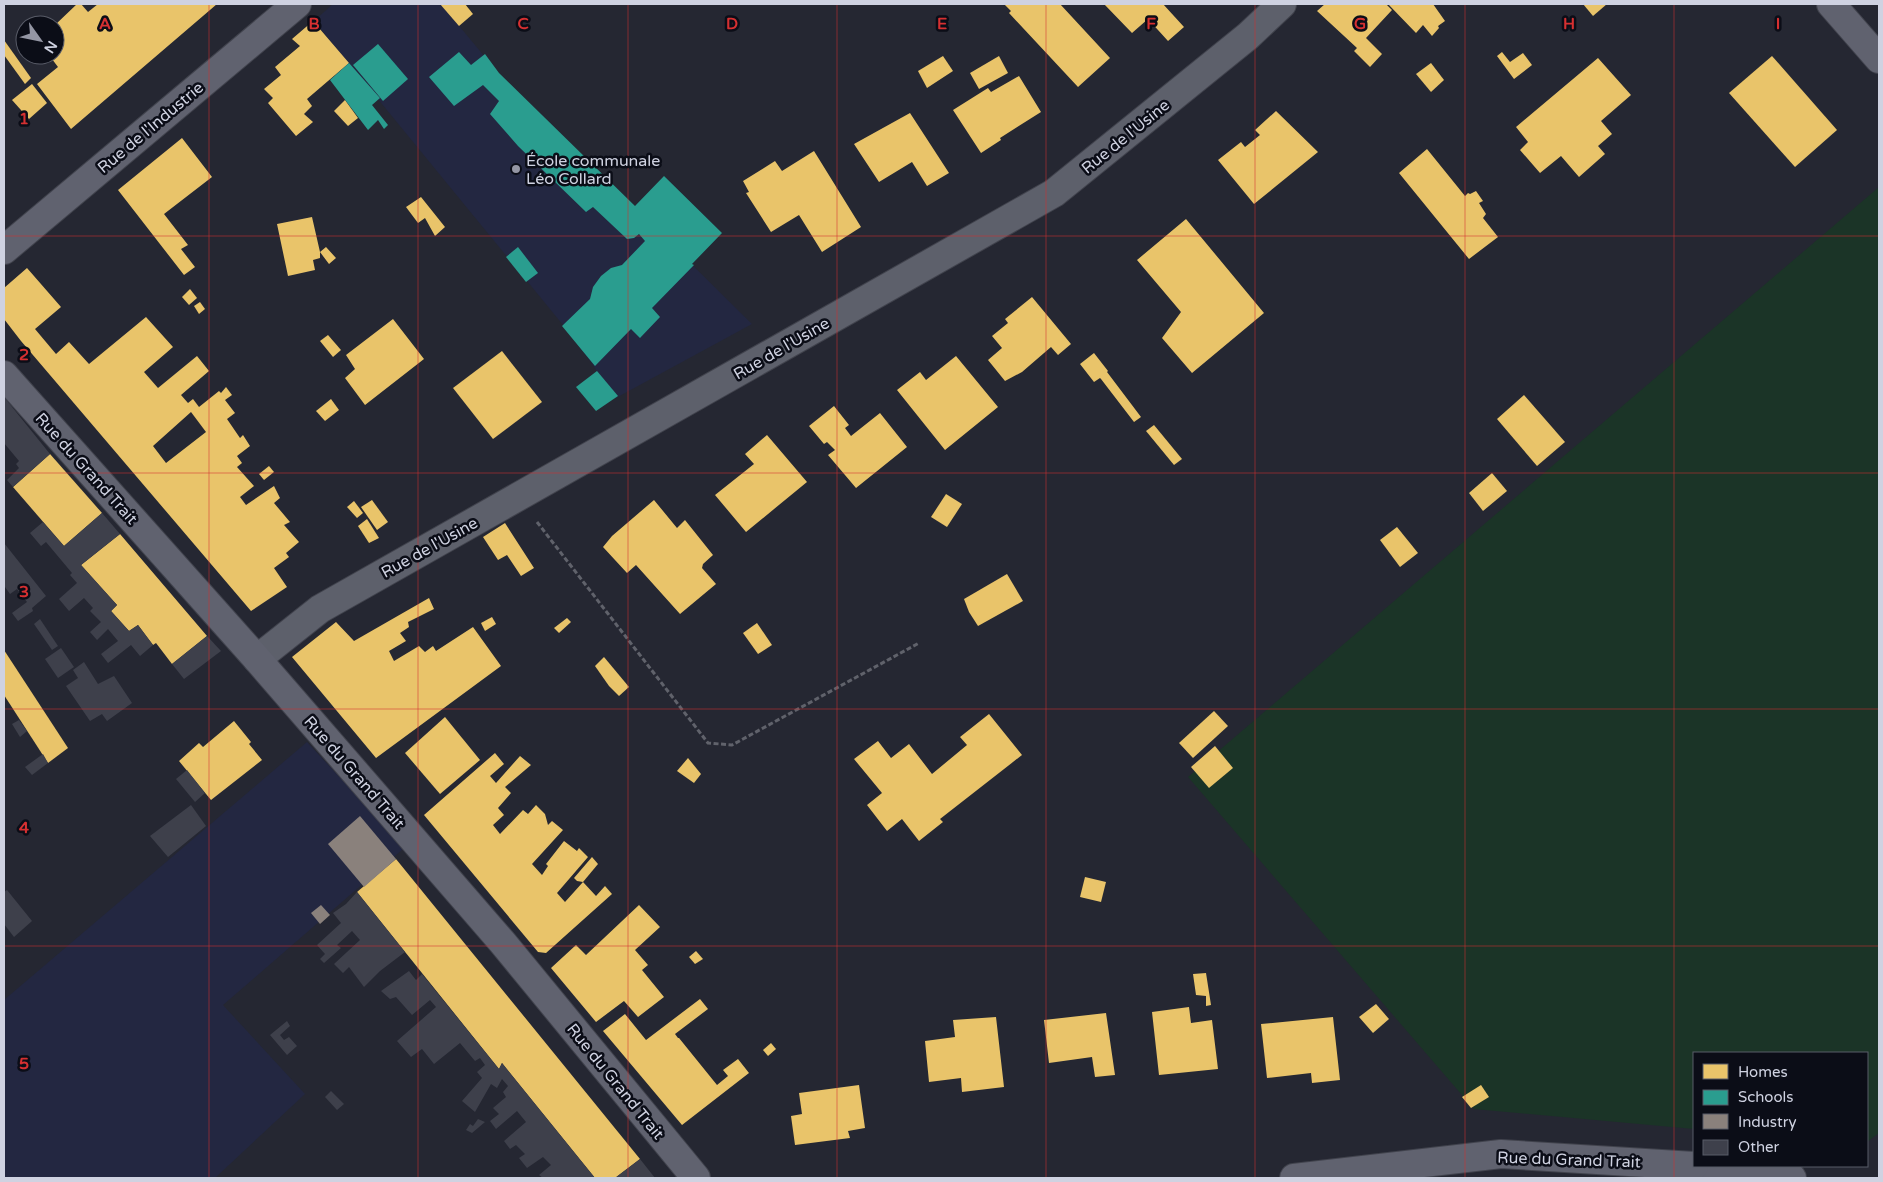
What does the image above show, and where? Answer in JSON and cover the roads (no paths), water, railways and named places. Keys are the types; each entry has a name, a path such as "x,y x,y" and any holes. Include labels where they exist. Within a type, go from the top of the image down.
{"street":[{"name":"Rue de l'Industrie","path":"4,250 296,4"},
{"name":"Rue de l'Usine","path":"257,659 320,609 1054,193 1248,36 1282,4"},
{"path":"1831,4 1879,59"},
{"name":"Rue du Grand Trait","path":"4,375 257,659 503,943 696,1178"},
{"name":"Rue du Grand Trait","path":"1294,1178 1501,1154 1693,1166"},
{"name":"Rue du Grand Trait","path":"1703,1167 1792,1178"}],"place":[{"name":"École communale Léo Collard","path":"516,169"}]}
